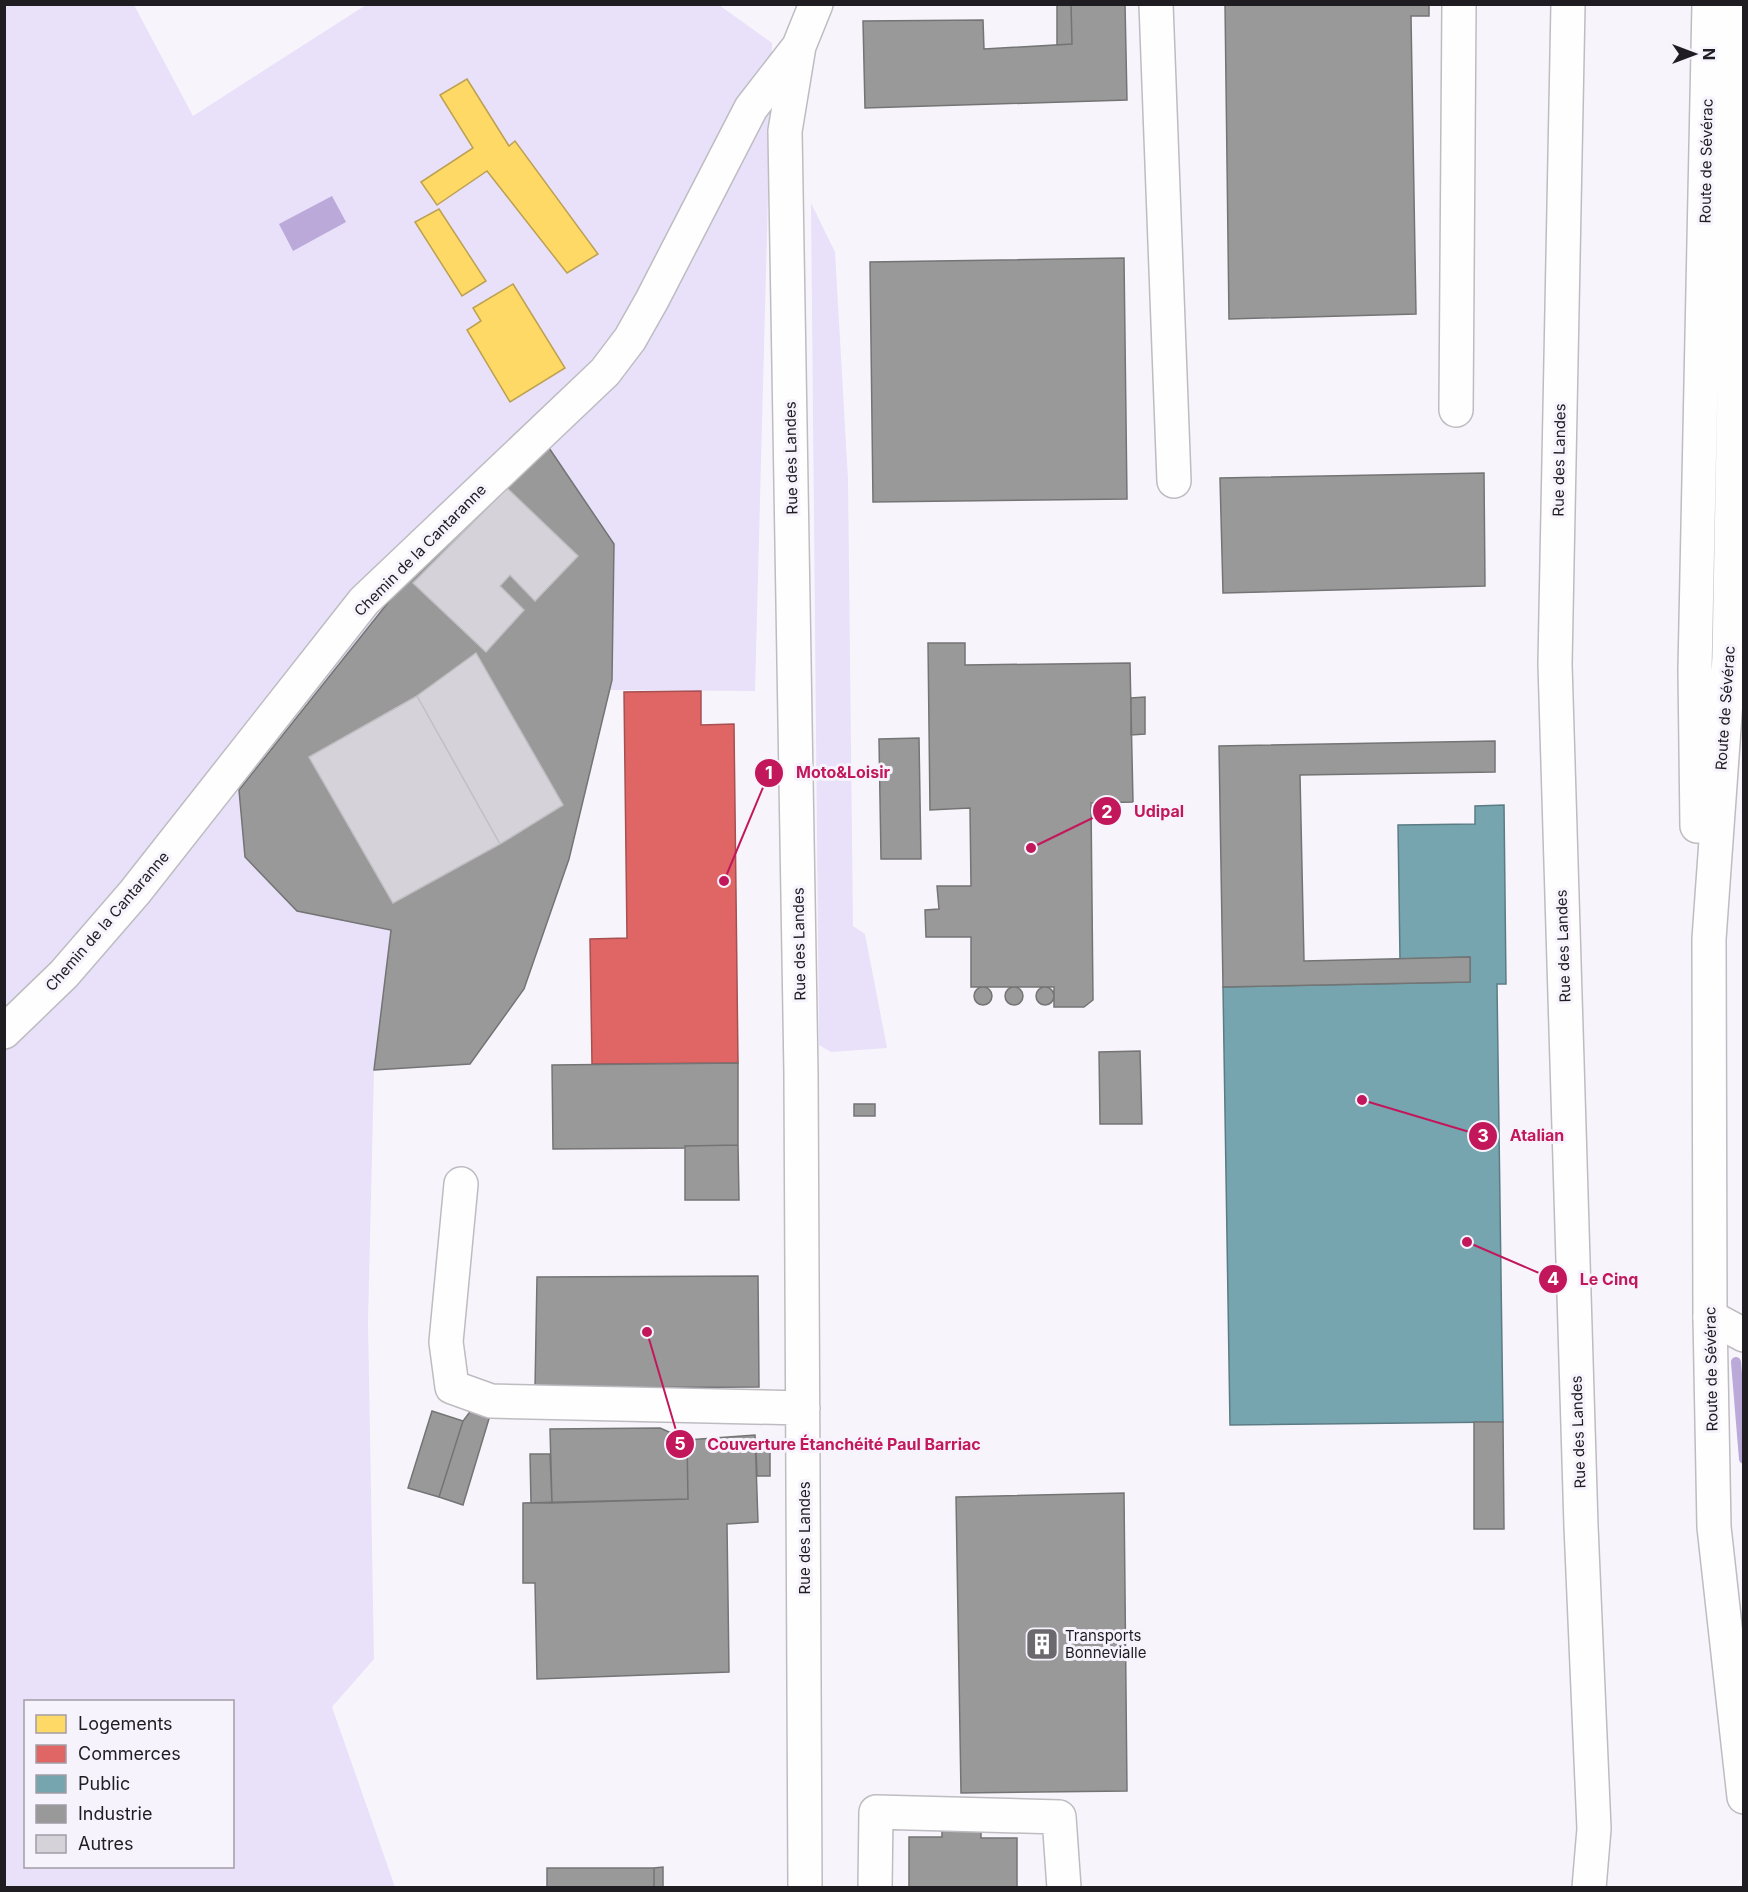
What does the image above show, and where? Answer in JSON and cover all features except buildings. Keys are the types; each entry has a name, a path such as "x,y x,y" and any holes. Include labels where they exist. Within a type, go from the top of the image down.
{"street":[{"name":"Rue des Landes","path":"805,1887 801,1074 785,131 799,46 816,4"},
{"path":"1156,4 1174,481"},
{"path":"1456,410 1459,4"},
{"name":"Rue des Landes","path":"1568,4 1555,664 1581,1526 1594,1829 1589,1887"},
{"name":"Route de Sévérac","path":"1709,4 1704,246 1723,502 1729,658 1709,939 1710,1317 1714,1527 1741,1757 1743,1797"},
{"name":"Route de Sévérac","path":"1724,4 1722,164 1738,225"},
{"name":"Route de Sévérac","path":"1717,592 1738,225 1741,4"},
{"name":"Chemin de la Cantaranne","path":"4,1032 64,974 135,892 364,602 605,372 630,339 652,300 751,108 799,46"},
{"path":"461,1184 446,1342 452,1387 491,1401 803,1408"},
{"path":"1710,1317 1743,1335"},
{"path":"875,1887 876,1812 1059,1816 1064,1887"}],"shaded area":[{"path":"5,5 134,5 193,116 366,5 719,5 772,43 755,691 608,690 569,859 524,989 470,1064 374,1071 368,1321 374,1659 332,1707 395,1887 5,1888"},
{"path":"332,196 346,222 293,251 279,224"},
{"path":"811,203 835,252 848,479 853,926 865,934 887,1048 831,1052 819,1045"}],"waterway":[{"path":"1736,1362 1744,1459"}],"place":[{"name":"Udipal","path":"1031,848"},
{"name":"Moto&Loisir","path":"724,881"},
{"name":"Atalian","path":"1362,1100"},
{"name":"Le Cinq","path":"1467,1242"},
{"name":"Couverture Étanchéité Paul Barriac","path":"647,1332"},
{"name":"Transports Bonnevialle","path":"1042,1644"}]}
